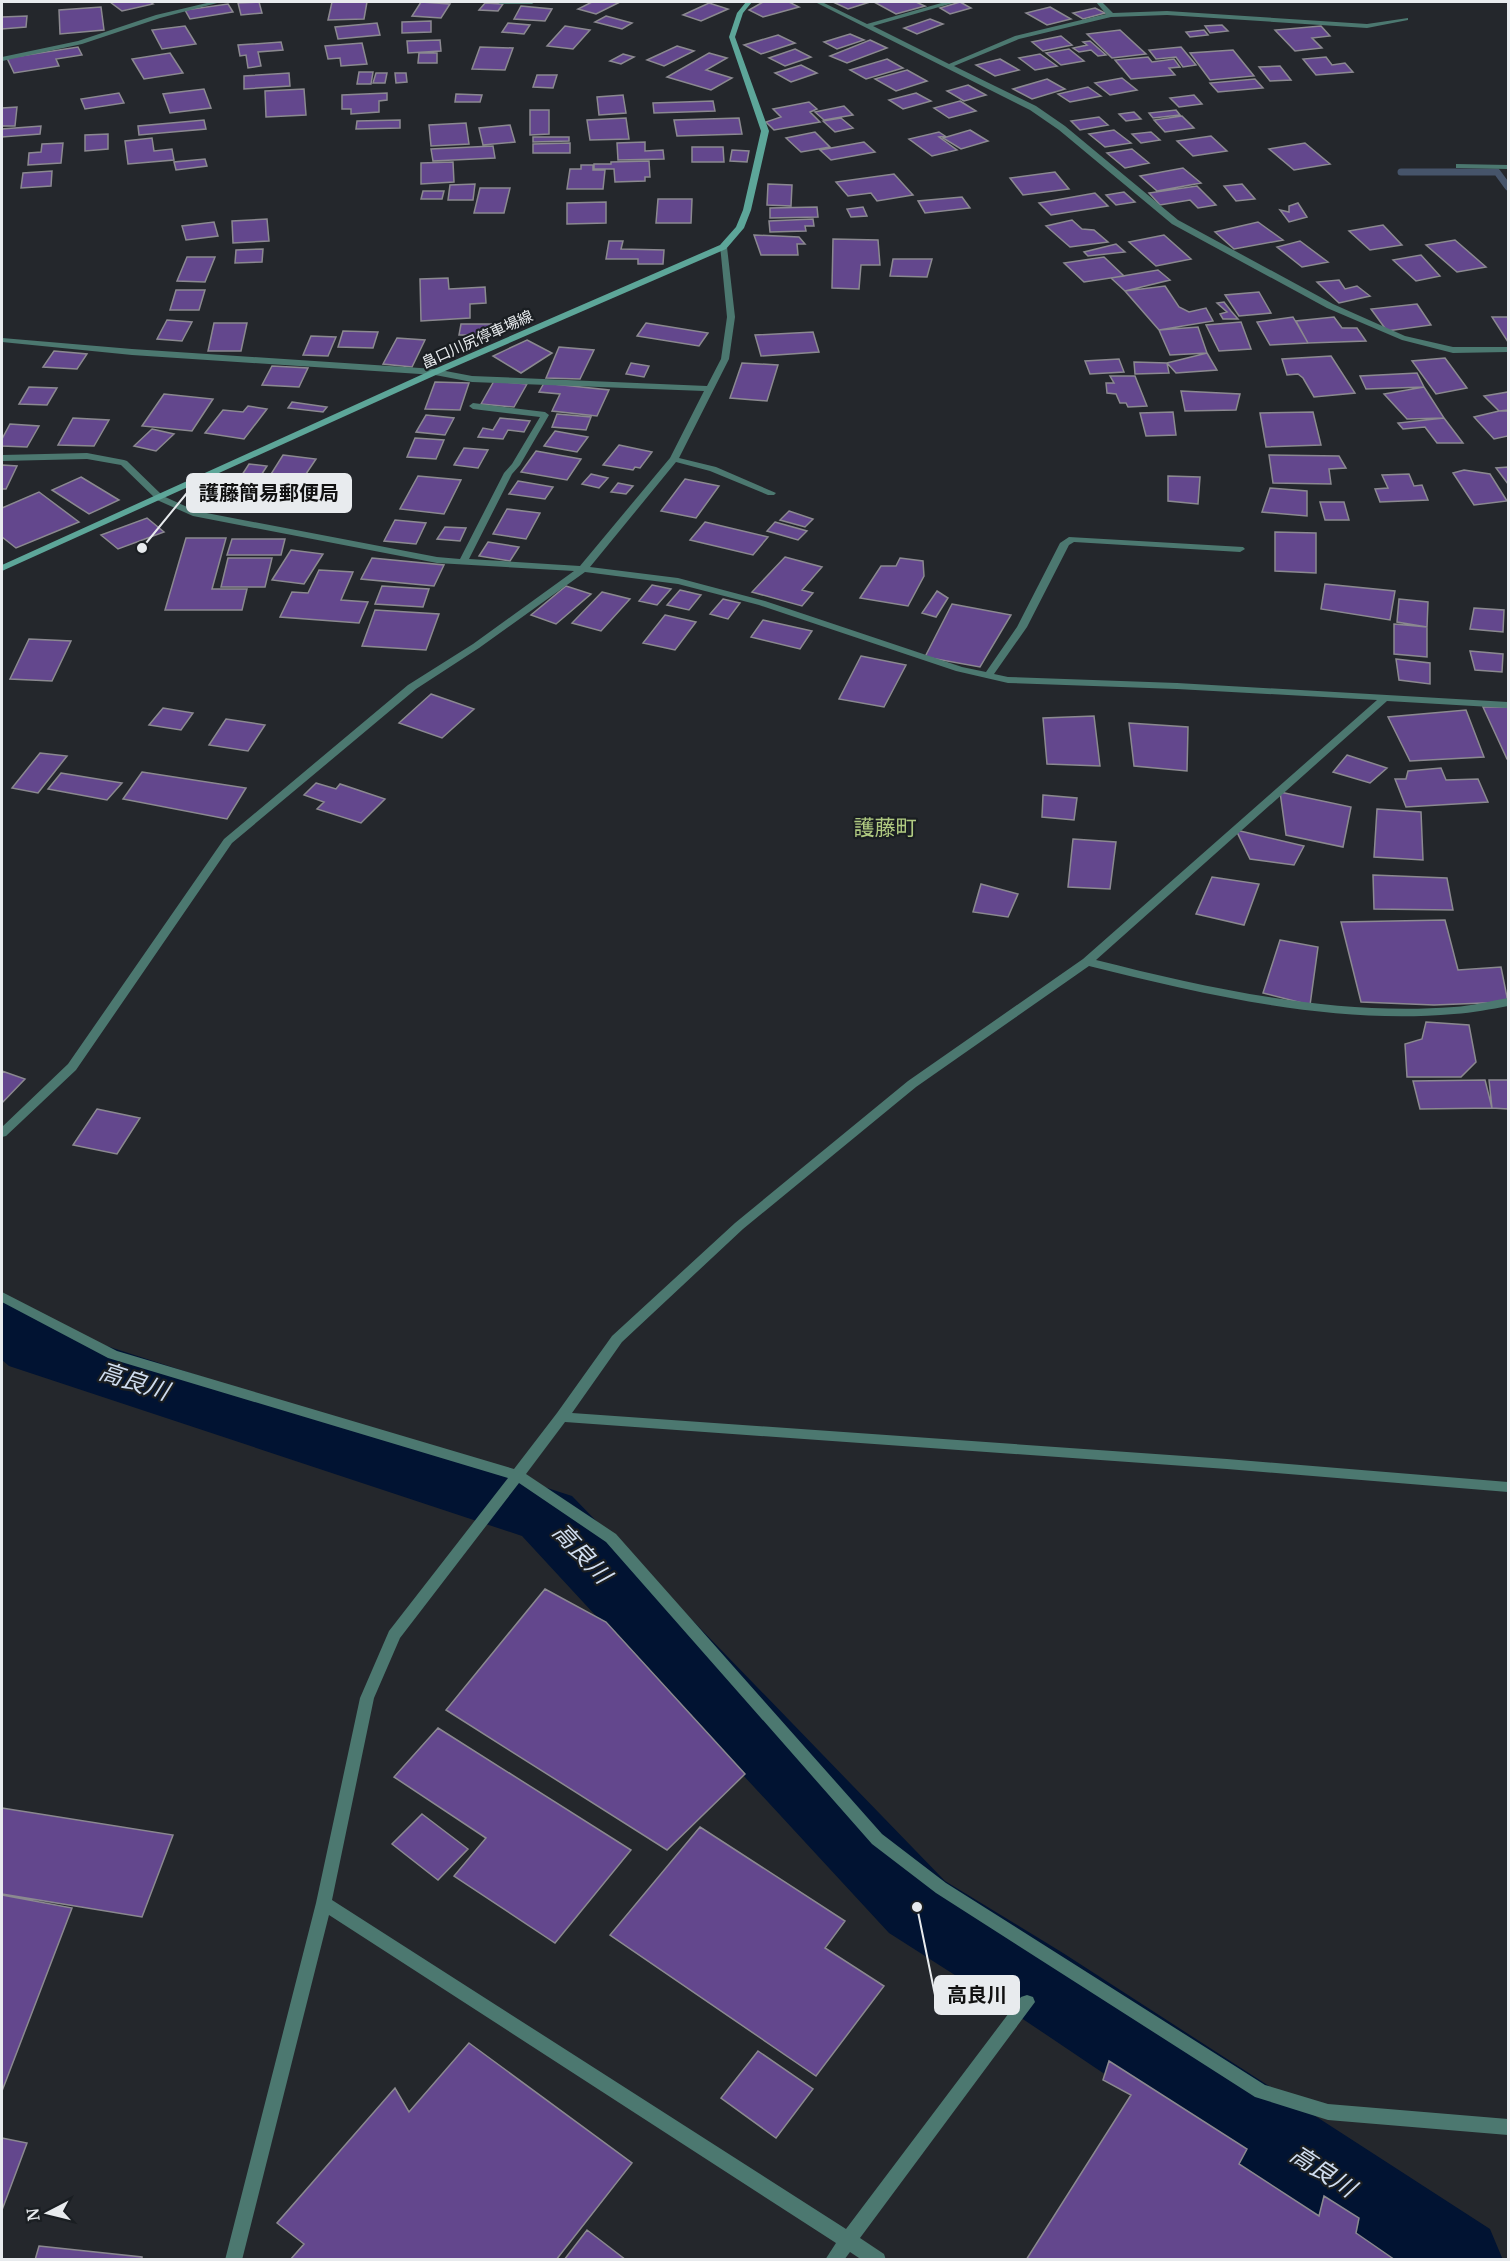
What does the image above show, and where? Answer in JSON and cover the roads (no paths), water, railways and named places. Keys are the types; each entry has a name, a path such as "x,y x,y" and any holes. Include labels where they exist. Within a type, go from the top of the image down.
{"main road":[{"name":"畠口川尻停車場線","path":"2,568 435,372 723,247 740,228 747,210 765,131 732,37 740,13 749,2"}],"street":[{"path":"2,59 80,43 158,16 218,2"},
{"path":"500,2 531,2"},
{"path":"818,2 1033,108 1062,128 1175,222 1330,306 1402,338 1453,350 1504,350 1509,357"},
{"path":"867,26 951,2"},
{"path":"1099,2 1111,15"},
{"path":"949,66 1017,37 1111,15 1167,13 1367,26 1406,19"},
{"path":"1459,165 1509,167"},
{"path":"2,1133 72,1067 228,841 412,687 476,646 583,569 674,459 725,359 731,317 723,247"},
{"path":"2,340 132,352 435,372 472,379 709,388"},
{"path":"462,562 508,472 516,465 545,415 473,406"},
{"path":"2,458 87,456 124,463 160,498 193,513 462,562 583,569 678,581 762,603 959,669 1008,680 1178,686 1383,700 1509,705"},
{"path":"674,459 713,469 771,493"},
{"path":"988,676 1022,627 1065,543 1072,538 1240,549"},
{"path":"233,2259 324,1903 367,1698 394,1635 562,1417 617,1339 739,1226 912,1084 1087,962 1383,700"},
{"path":"1087,962 1170,983 1260,999 1349,1010 1451,1011 1509,1002"},
{"path":"2,1298 113,1355 517,1475 611,1538 877,1839 941,1888 1261,2091 1328,2112 1509,2127"},
{"path":"562,1417 1227,1464 1509,1487"},
{"path":"324,1903 878,2259"},
{"path":"833,2259 1027,2002"}],"waterway":[{"path":"1401,172 1497,172 1508,187"},
{"name":"高良川","path":"2,1327 33,1348 547,1516 917,1907 1034,1980 1459,2260"}],"place":[{"name":"護藤簡易郵便局","path":"142,548"},
{"name":"高良川","path":"917,1907"}],"district":[{"name":"護藤町","path":"885,827"}]}
